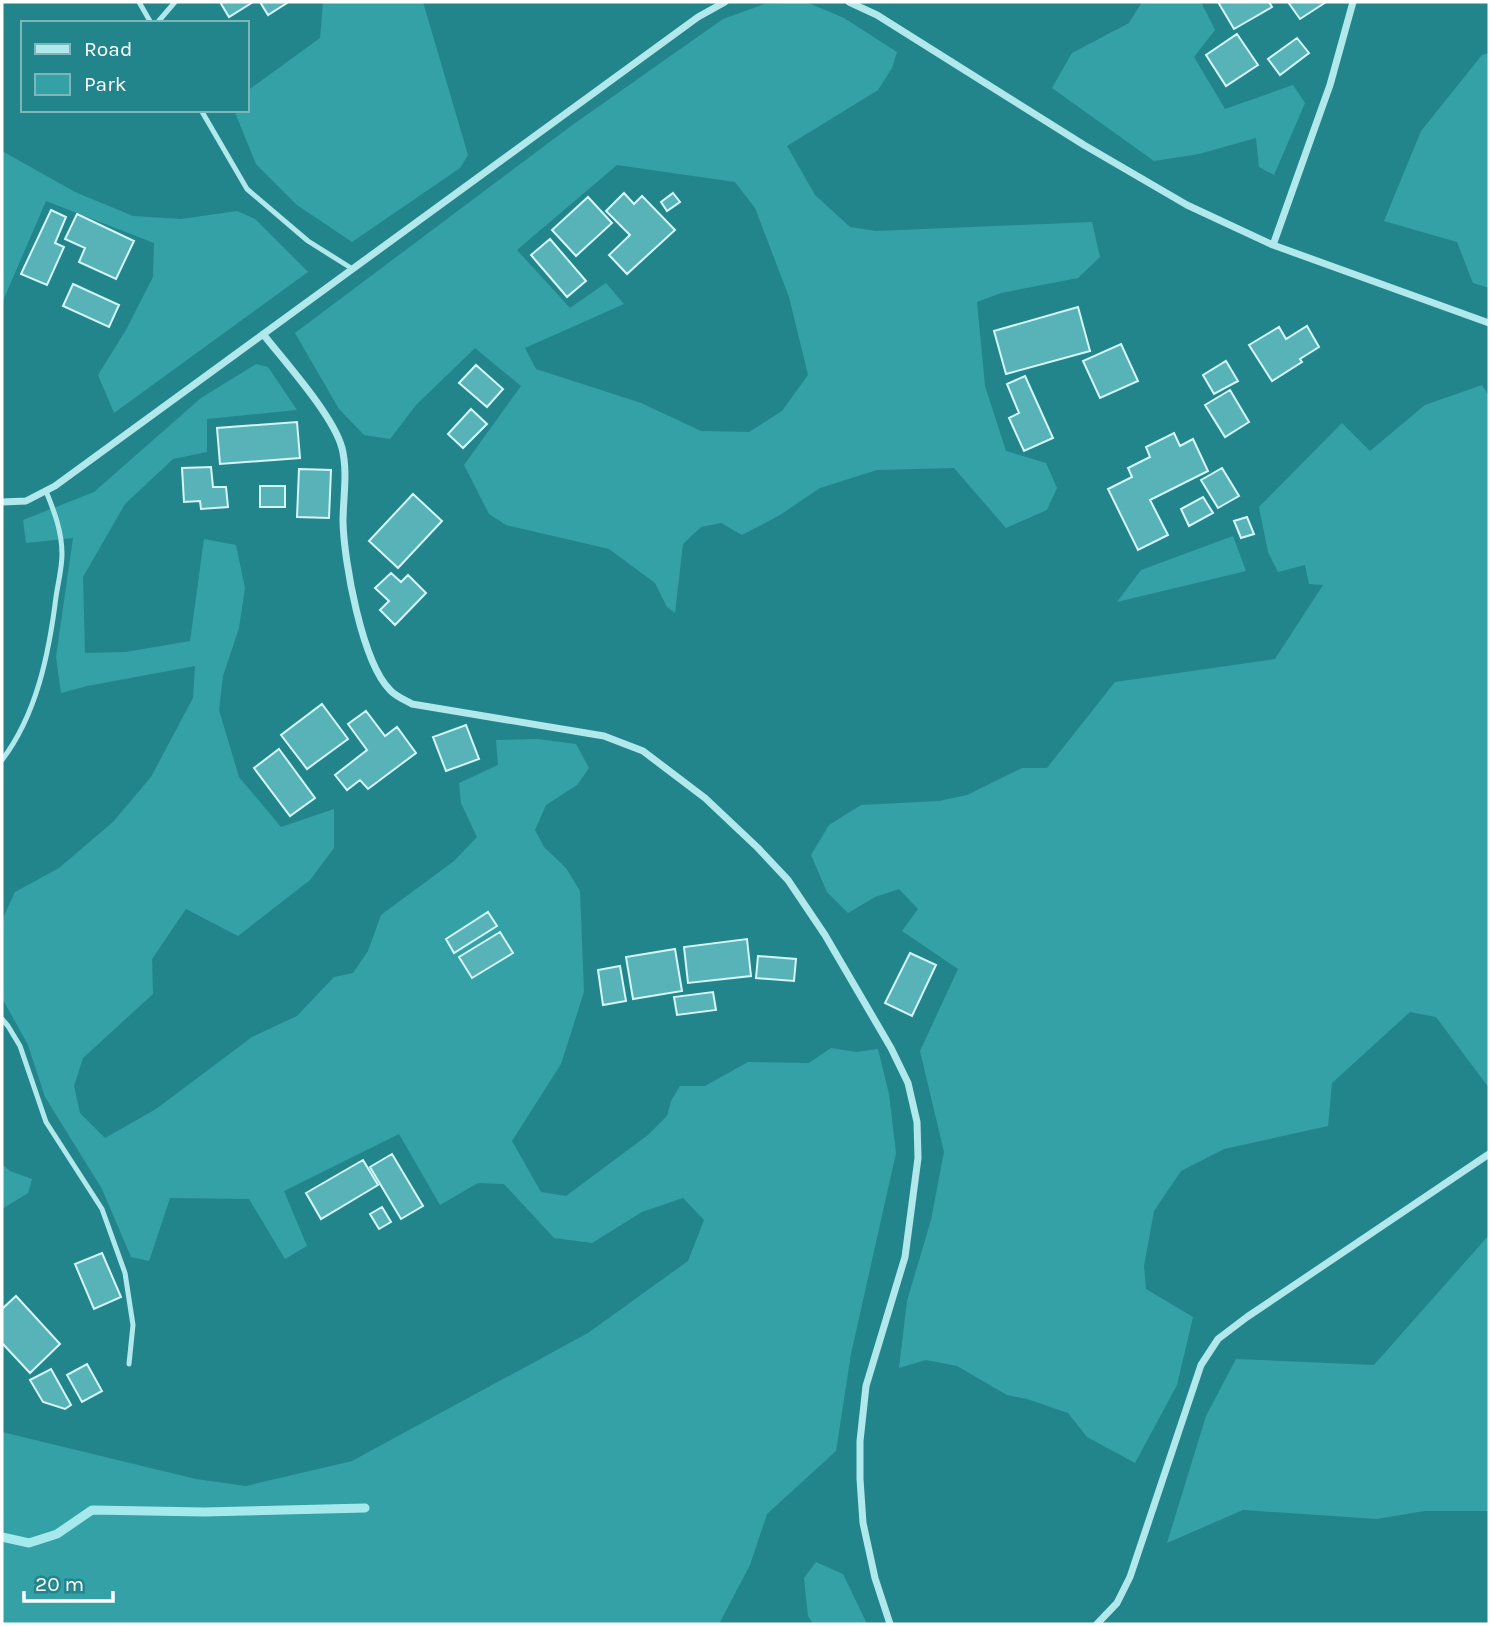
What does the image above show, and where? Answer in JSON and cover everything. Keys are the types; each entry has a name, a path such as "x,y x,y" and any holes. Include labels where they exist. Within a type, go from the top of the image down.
{"street":[{"path":"2,502 26,501 46,491 698,17 724,2"},
{"path":"849,2 877,15 1084,145 1187,205 1273,245 1489,323"},
{"path":"1273,245 1330,85 1353,2"},
{"path":"263,334 306,388 342,447 345,478 343,524 359,619 374,666 390,691 412,704 604,736 643,751 670,771 714,807 788,880 825,935 908,1083 917,1122 918,1158 913,1209 905,1257 866,1386 860,1441 863,1523 875,1578 890,1624"},
{"path":"1097,1624 1117,1603 1130,1577 1201,1365 1218,1339 1489,1154"}],"lane":[{"path":"139,2 153,21"},
{"path":"156,21 175,2"},
{"path":"202,112 247,189 308,240 351,268"},
{"path":"2,760 14,744 35,701 52,626 62,554 59,524 46,491"},
{"path":"2,1019 20,1045 46,1122 102,1209 125,1273 133,1325 129,1364"}],"green space":[{"path":"323,2 423,2 468,155 460,168 352,242 297,205 256,164 235,112 248,112 248,90 320,38"},
{"path":"806,2 844,18 897,52 892,68 878,90 787,146 815,195 850,227 876,231 1092,222 1100,257 1078,278 1001,293 977,302 985,386 1006,451 1046,463 1057,488 1047,510 1006,528 954,468 877,470 820,488 780,515 742,535 721,523 701,527 683,544 675,613 667,607 655,583 609,549 506,525 489,514 464,465 521,386 475,348 416,405 390,439 364,435 339,409 295,333 571,126 723,19 765,4","holes":["617,165 735,182 755,208 789,297 808,375 782,411 749,432 701,431 641,403 536,369 525,348 624,304 606,283 570,308 517,250"]},
{"path":"1142,2 1201,2 1215,30 1194,57 1225,109 1293,85 1305,103 1274,175 1259,167 1256,138 1199,154 1154,161 1052,88 1072,53 1129,23"},
{"path":"1489,53 1489,288 1473,283 1457,242 1384,221 1421,131 1482,55"},
{"path":"2,151 75,192 133,216 181,219 237,211 255,219 308,272 114,413 98,375 126,330 153,277 154,243 46,201 2,303"},
{"path":"256,364 268,367 297,410 207,419 207,452 173,459 125,504 83,577 85,653 126,652 190,641 204,539 236,545 245,588 239,628 223,676 219,710 239,777 281,827 334,809 334,848 310,880 238,936 186,909 152,959 153,994 83,1058 74,1086 80,1113 105,1138 156,1109 252,1037 297,1016 334,977 353,973 368,951 381,915 454,861 477,837 461,803 459,783 498,765 496,740 537,739 576,744 589,768 577,785 546,805 535,830 544,847 566,868 580,891 584,992 561,1064 512,1141 541,1192 566,1196 648,1135 667,1116 671,1101 680,1086 705,1086 748,1062 809,1063 831,1048 856,1052 878,1049 889,1094 896,1153 851,1354 836,1451 767,1514 750,1565 719,1624 2,1624 2,1432 196,1479 246,1486 352,1461 588,1333 688,1261 704,1220 683,1198 642,1212 592,1243 554,1238 504,1184 478,1183 440,1205 399,1134 284,1191 307,1246 285,1259 249,1199 170,1198 149,1261 131,1257 102,1189 45,1097 28,1045 2,998 2,920 15,892 59,868 113,822 151,777 193,698 195,666 61,693 56,657 73,538 26,543 23,520 94,492 201,398"},
{"path":"1482,385 1489,396 1489,1088 1436,1017 1410,1012 1332,1083 1328,1126 1224,1149 1181,1171 1154,1211 1144,1266 1146,1289 1193,1317 1177,1385 1135,1463 1087,1437 1068,1413 1007,1395 957,1366 926,1360 899,1368 907,1301 931,1220 944,1152 920,1051 958,969 902,931 918,909 899,889 875,897 848,913 827,892 811,855 829,825 861,805 939,801 967,795 1022,768 1047,768 1115,682 1275,659 1323,585 1309,584 1305,565 1278,572 1268,552 1259,507 1342,423 1370,451 1425,405"},
{"path":"1233,536 1246,571 1117,602 1141,570"},
{"path":"2,1164 10,1171 32,1179 28,1193 2,1209"},
{"path":"1489,1235 1489,1511 1424,1511 1377,1519 1243,1510 1167,1543 1206,1416 1236,1359 1374,1365"},
{"path":"816,1562 843,1574 867,1624 813,1624 808,1616 804,1578"}],"building":[{"path":"220,2 253,2 229,17"},
{"path":"260,2 287,2 287,3 268,15"},
{"path":"1218,2 1269,2 1272,7 1234,29"},
{"path":"1288,2 1326,2 1300,19"},
{"path":"1237,34 1258,65 1226,86 1206,55"},
{"path":"1297,38 1309,53 1280,75 1268,59"},
{"path":"624,193 634,204 642,196 675,230 627,274 609,255 630,235 606,211"},
{"path":"673,193 680,202 667,211 661,202"},
{"path":"588,197 612,223 576,256 552,230"},
{"path":"51,210 66,217 55,243 64,247 47,285 21,274"},
{"path":"77,214 134,241 116,279 79,262 85,248 65,239"},
{"path":"550,239 586,281 567,297 531,255"},
{"path":"73,284 119,305 109,327 63,306"},
{"path":"1078,307 1090,351 1006,374 994,331"},
{"path":"1307,326 1319,347 1300,359 1302,362 1272,381 1249,345 1279,327 1286,339"},
{"path":"1121,344 1138,381 1100,398 1083,361"},
{"path":"1226,361 1238,381 1214,394 1203,375"},
{"path":"476,365 503,389 487,407 459,383"},
{"path":"1025,376 1053,438 1024,451 1009,418 1019,413 1007,384"},
{"path":"1230,390 1249,422 1225,437 1205,405"},
{"path":"471,409 487,424 463,448 448,434"},
{"path":"297,422 300,458 220,464 217,428"},
{"path":"1174,433 1180,446 1193,439 1208,471 1150,500 1168,535 1138,550 1108,489 1132,477 1128,468 1150,457 1146,447"},
{"path":"211,467 213,487 226,487 228,507 201,509 200,501 184,502 182,468"},
{"path":"1222,468 1239,496 1218,508 1201,480"},
{"path":"299,469 331,470 329,518 297,517"},
{"path":"260,486 285,486 285,507 260,507"},
{"path":"413,494 442,521 398,568 369,541"},
{"path":"1203,497 1213,513 1189,526 1181,509"},
{"path":"1247,517 1254,534 1241,538 1234,521"},
{"path":"391,573 401,582 408,575 426,593 395,625 380,610 389,601 375,588"},
{"path":"322,704 348,739 307,769 281,735"},
{"path":"366,711 385,736 397,727 416,753 368,789 360,780 347,790 335,775 367,750 348,724"},
{"path":"466,725 479,759 446,771 433,737"},
{"path":"279,749 315,798 290,816 254,768"},
{"path":"488,912 497,926 454,953 446,939"},
{"path":"500,932 513,953 472,978 459,957"},
{"path":"747,939 751,976 688,983 684,947"},
{"path":"675,949 682,991 633,999 626,957"},
{"path":"910,953 936,965 912,1016 885,1003"},
{"path":"758,956 796,959 794,981 756,978"},
{"path":"620,966 626,1001 603,1005 598,970"},
{"path":"713,992 716,1010 677,1015 674,997"},
{"path":"392,1154 423,1206 401,1219 370,1167"},
{"path":"363,1160 378,1185 321,1219 306,1193"},
{"path":"382,1207 391,1222 379,1229 370,1214"},
{"path":"102,1253 121,1297 94,1309 75,1264"},
{"path":"16,1296 60,1344 30,1373 2,1343 2,1309"},
{"path":"87,1364 102,1391 82,1402 67,1375"},
{"path":"51,1369 71,1405 65,1409 43,1402 30,1380"}],"waterway":[{"path":"2,1537 29,1543 57,1534 92,1510 204,1512 365,1508"}]}
